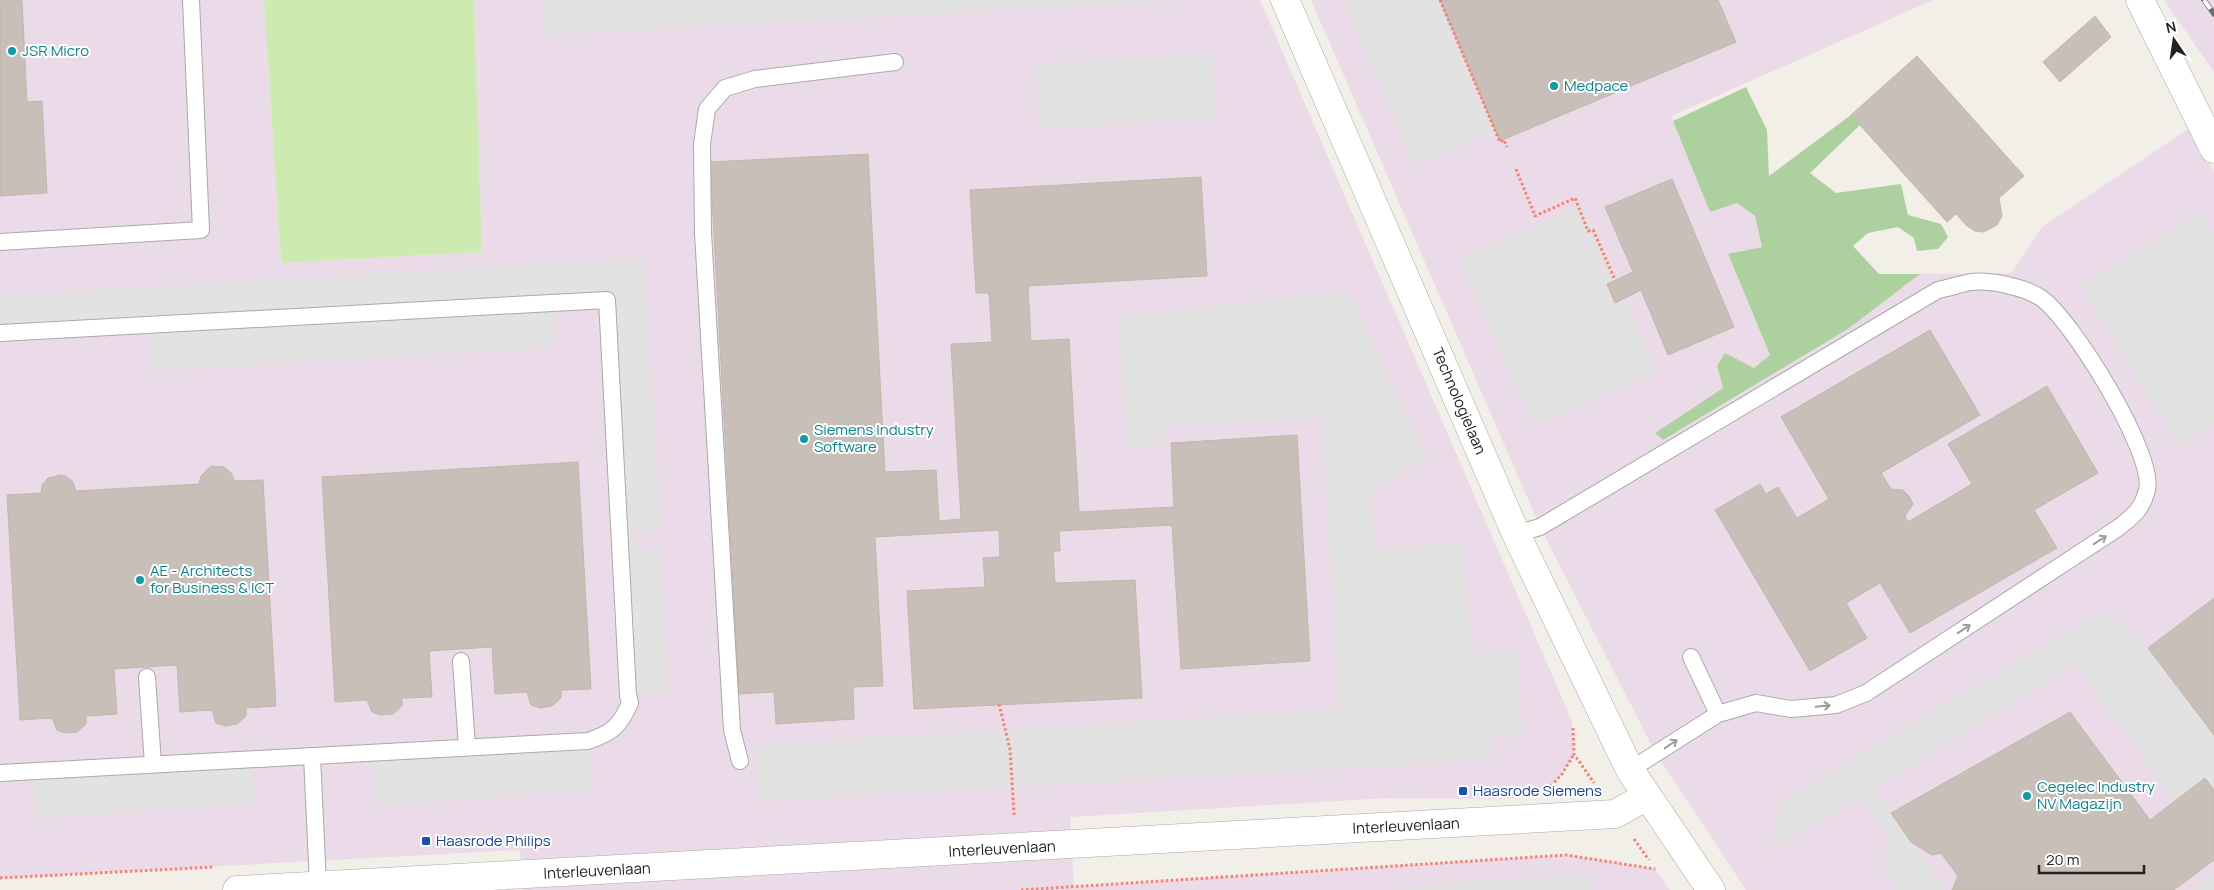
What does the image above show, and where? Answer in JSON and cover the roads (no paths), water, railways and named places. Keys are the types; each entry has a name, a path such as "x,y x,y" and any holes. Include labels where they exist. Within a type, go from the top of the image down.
{"street":[{"name":"Technologielaan","path":"1285,0 1516,534 1630,770 1647,796"},
{"path":"2140,0 2214,149"},
{"path":"1647,796 1711,890"},
{"name":"Interleuvenlaan","path":"237,890 1615,814 1647,796"}],"lane":[{"path":"0,242 200,230 191,0"},
{"path":"740,761 732,730 703,233 702,144 707,109 725,88 756,78 896,62"},
{"path":"1516,534 1540,527 1938,290 1972,282 2007,285 2041,298 2076,338 2128,422 2145,464 2147,489 2138,512 2118,528 1866,693 1836,705 1791,709 1756,703 1718,714 1630,770"},
{"path":"0,333 606,300 628,695 630,703 623,719 608,734 588,741 0,773"},
{"path":"1690,657 1718,714"},
{"path":"461,661 467,747"},
{"path":"147,677 153,764"},
{"path":"312,756 318,885"}],"railway":[{"path":"2204,0 2214,14"}],"place":[{"name":"JSR Micro","path":"12,51"},
{"name":"Medpace","path":"1554,86"},
{"name":"Siemens Industry Software","path":"804,439"},
{"name":"AE - Architects for Business & ICT","path":"140,580"},
{"name":"Haasrode Siemens","path":"1463,791"},
{"name":"Cegelec Industry NV Magazijn","path":"2027,796"},
{"name":"Haasrode Philips","path":"426,841"}]}
